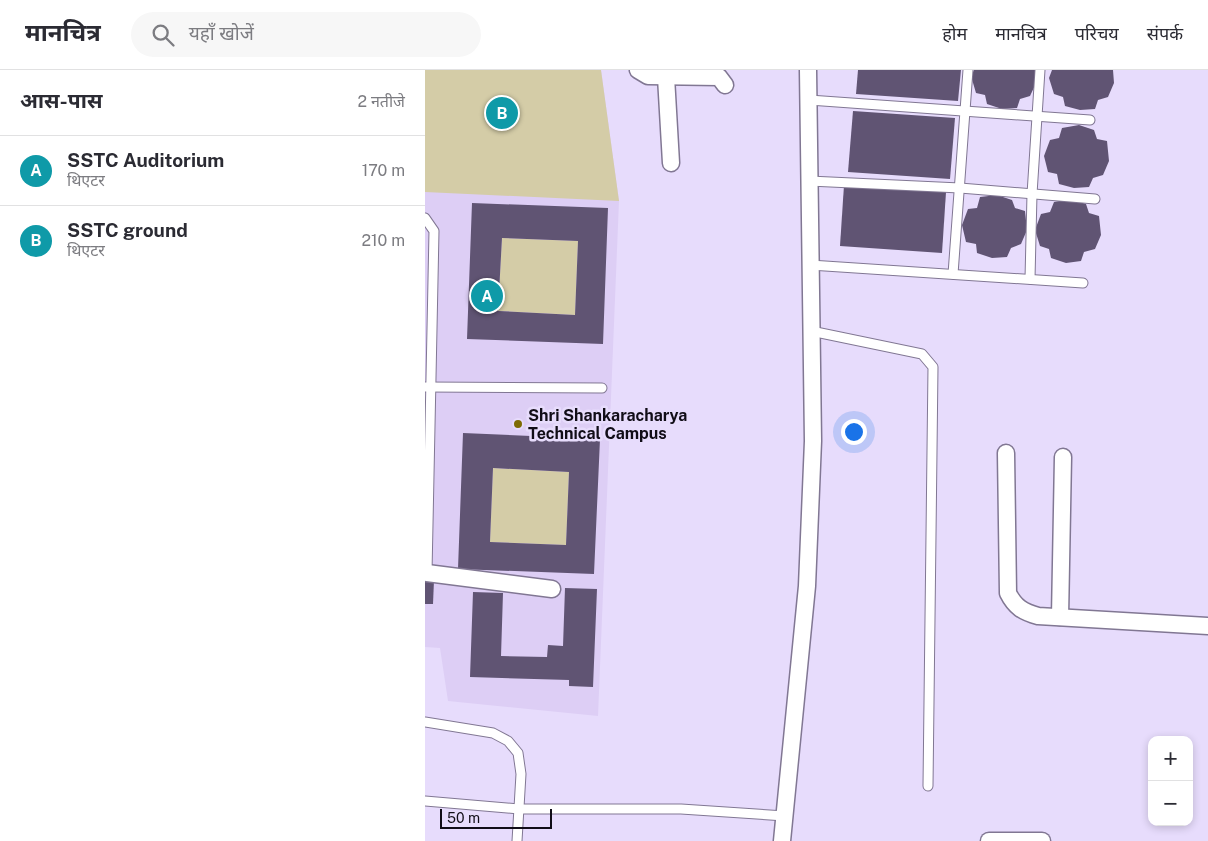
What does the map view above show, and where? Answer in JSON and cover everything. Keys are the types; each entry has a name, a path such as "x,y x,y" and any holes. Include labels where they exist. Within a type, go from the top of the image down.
{"street":[{"path":"638,70 648,76 666,77 690,73 719,77 725,85"},
{"path":"782,841 807,586 813,441 808,70"},
{"path":"666,77 671,163"},
{"path":"1006,453 1008,593 1013,604 1023,612 1038,616 1208,626"},
{"path":"1060,617 1063,456"},
{"path":"426,573 552,589"},
{"path":"989,841 1042,841"}],"lane":[{"path":"953,274 964,111 969,70"},
{"path":"1030,279 1032,194 1040,70"},
{"path":"809,100 1090,120"},
{"path":"809,181 960,188 1095,198"},
{"path":"425,218 433,231 427,387 426,573"},
{"path":"810,265 1083,283"},
{"path":"811,331 923,354 933,367 928,786"},
{"path":"427,387 602,388"},
{"path":"425,722 493,733 507,741 518,753 521,774 517,841"},
{"path":"425,801 519,809 681,809 785,816"}],"shaded area":[{"name":"Shri Shankaracharya Technical Campus","path":"425,70 601,70 619,201 598,716 448,701 440,648 425,647"},
{"path":"425,70 601,70 619,201 425,192"},
{"path":"502,238 578,241 575,315 498,311"},
{"path":"493,468 569,472 566,545 490,542"}],"building":[{"path":"858,70 961,70 958,101 856,94"},
{"path":"974,70 1035,70 1037,81 1030,96 1020,99 1017,108 1002,109 987,104 985,95 976,93 971,76"},
{"path":"1052,70 1113,70 1114,83 1108,97 1098,100 1095,109 1080,110 1065,106 1063,97 1054,94 1049,78"},
{"path":"853,111 955,118 950,179 848,172"},
{"path":"1079,125 1094,130 1097,139 1107,141 1109,161 1103,175 1093,178 1089,187 1074,188 1059,184 1057,174 1048,172 1044,156 1050,140 1059,138 1062,128"},
{"path":"844,185 946,192 942,253 840,246"},
{"path":"997,195 1012,200 1015,208 1025,211 1027,230 1021,244 1011,248 1007,257 992,258 977,253 976,244 966,242 962,225 968,209 977,208 980,197"},
{"path":"1070,199 1086,204 1089,213 1099,216 1101,235 1095,249 1084,252 1081,261 1066,263 1051,258 1049,249 1040,246 1035,230 1041,214 1050,212 1054,202"},
{"path":"472,203 608,208 603,344 467,339","holes":["502,238 578,241 575,315 498,311"]},
{"path":"463,433 600,439 594,574 458,569","holes":["493,468 569,472 566,545 490,542"]},
{"path":"425,580 434,580 433,604 425,604"},
{"path":"565,588 597,589 593,687 569,686 569,680 470,677 473,592 503,593 501,656 547,657 548,645 563,646"}],"place":[{"name":"SSTC ground","path":"502,113"},
{"name":"SSTC Auditorium","path":"487,296"},
{"name":"Shri Shankaracharya Technical Campus","path":"518,424"}]}
